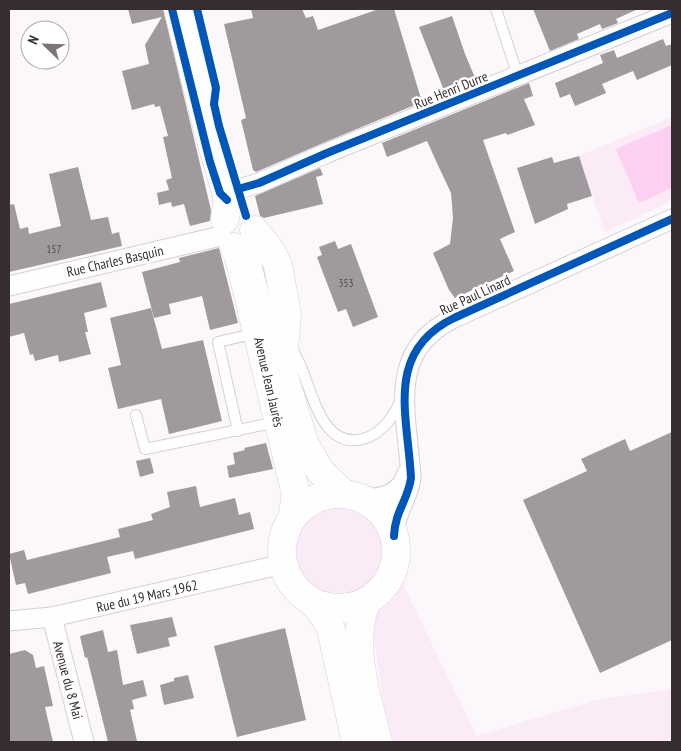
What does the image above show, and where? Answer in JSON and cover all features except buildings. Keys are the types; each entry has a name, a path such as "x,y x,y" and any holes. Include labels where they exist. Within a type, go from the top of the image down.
{"main road":[{"name":"Avenue Jean Jaurès","path":"178,9 226,195 227,210 239,231 271,251 278,265 286,308 283,370 287,390 311,455 324,475 354,497"},
{"name":"Avenue Jean Jaurès","path":"191,9 219,126 238,189 238,257 294,488 295,501 292,519"},
{"path":"313,602 326,607 340,608 353,606 366,601 381,589 392,574 396,555 394,536 383,514 374,506 354,497 330,494 317,498 306,505 292,519 282,544 284,564 288,577 296,589 313,602 326,618 331,629 356,742"},
{"path":"366,601 361,616 359,644 365,686 378,742"}],"street":[{"name":"Rue Henri Durre","path":"238,189 259,183 327,153 672,13"},
{"name":"Rue Paul Linard","path":"394,536 397,514 410,485 404,388 406,373 415,351 431,332 446,321 672,219"},
{"name":"Rue Charles Basquin","path":"9,286 239,231"},
{"name":"Rue Paul Linard","path":"354,497 384,497 395,492 404,482 409,462"},
{"name":"Rue du 19 Mars 1962","path":"9,621 52,617 284,564"},
{"name":"Avenue du 8 Mai","path":"52,617 84,742"}],"lane":[{"path":"496,9 518,76"},
{"name":"Avenue Jean Jaurès","path":"239,231 252,248 283,370"},
{"path":"238,431 218,342 257,333"},
{"path":"285,342 302,366 321,418 332,431 342,437 353,440 364,439 380,430 395,410 404,388"},
{"path":"136,415 145,449 238,431 278,421"}],"shaded area":[{"path":"672,117 672,201 605,232 579,156"},
{"path":"672,125 672,188 639,203 616,149"},
{"path":"337,506 354,509 369,519 379,534 382,551 379,568 369,583 354,593 337,596 320,593 305,583 295,568 292,551 295,534 305,519 320,509"},
{"path":"403,582 477,736 596,700 672,689 672,742 393,742 384,706 371,619"}],"cycle path":[{"path":"172,9 210,162 220,193 227,200"},
{"path":"197,9 216,88 214,104 219,126 246,216"},
{"path":"238,189 259,183 327,153 672,13"},
{"path":"394,536 399,512 411,478 405,388 409,367 417,349 432,332 454,318 672,219"}]}
